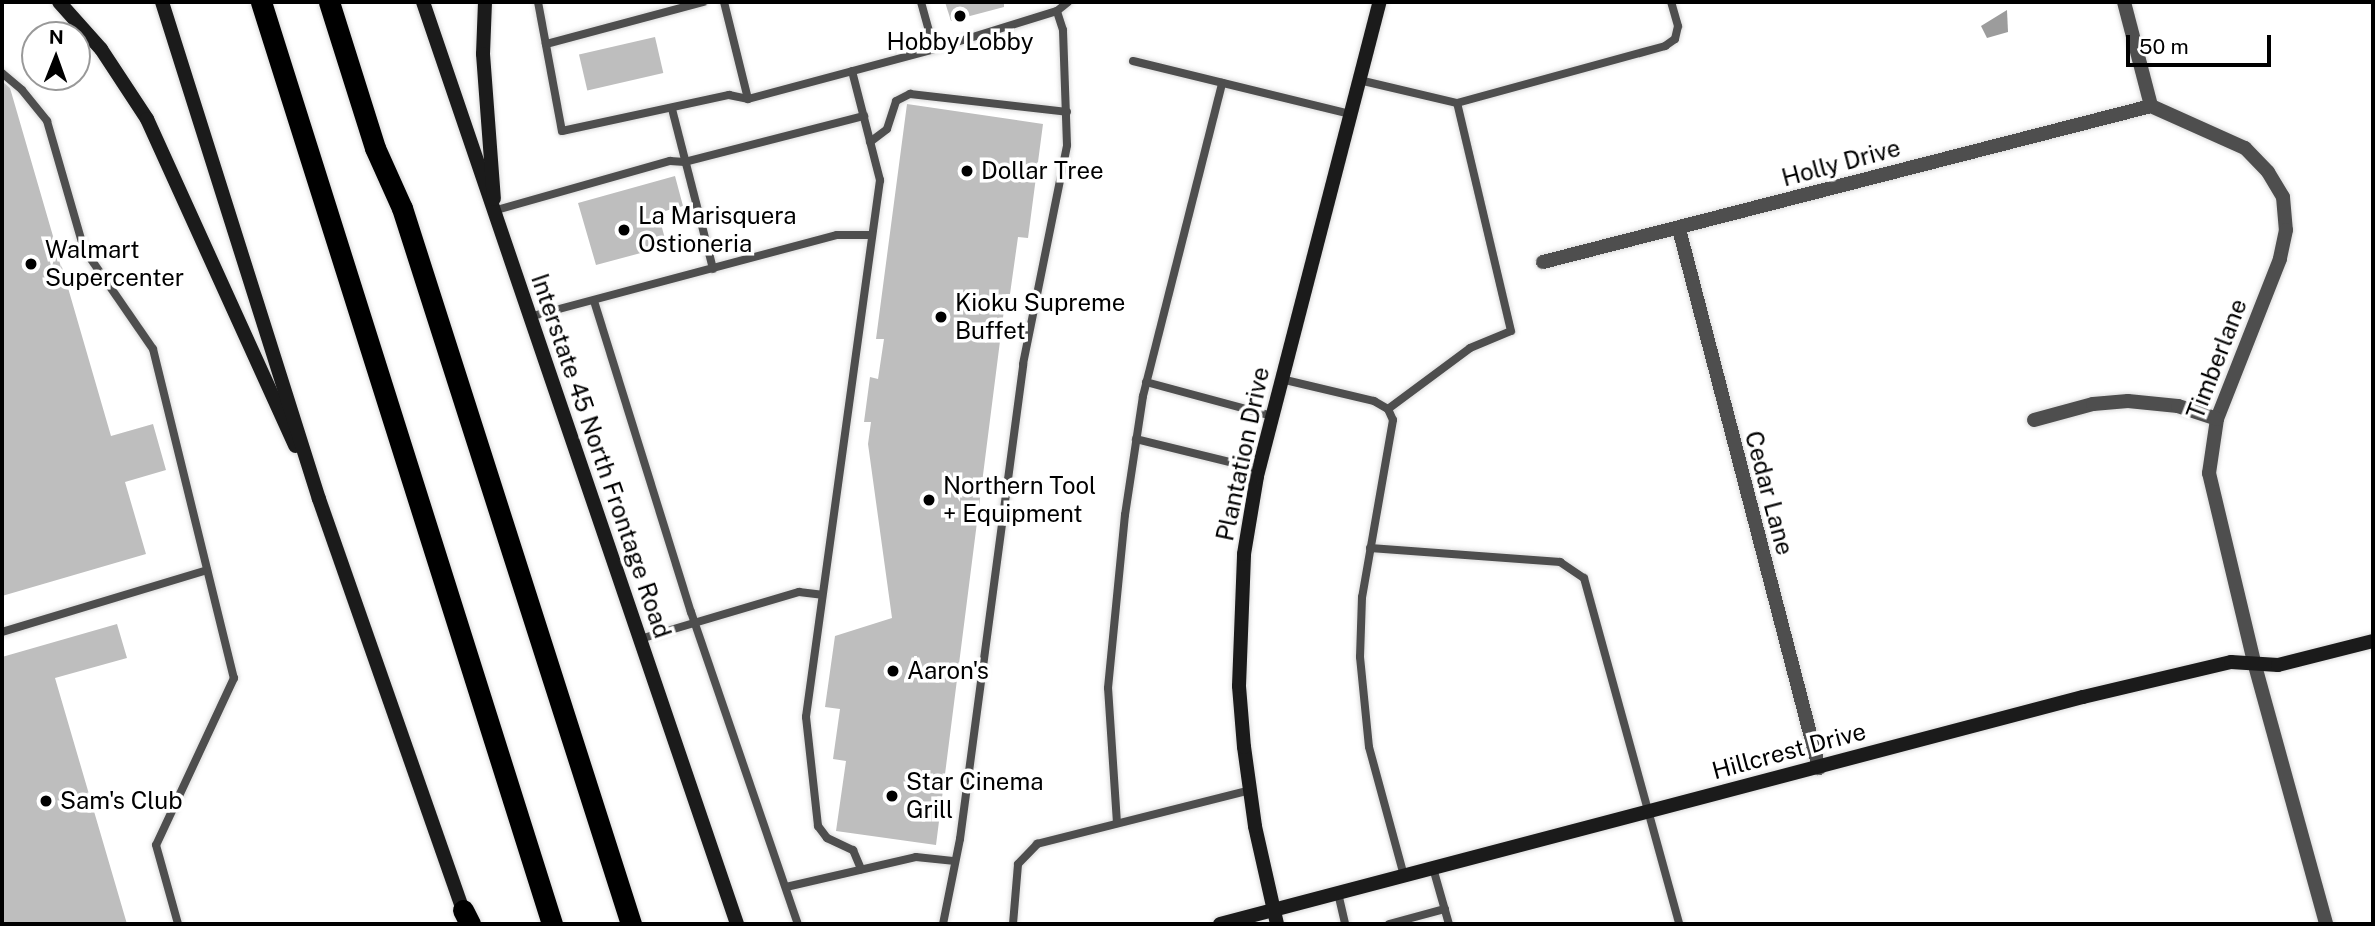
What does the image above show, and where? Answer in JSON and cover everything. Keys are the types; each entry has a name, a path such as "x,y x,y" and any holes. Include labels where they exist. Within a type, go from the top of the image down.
{"highway":[{"path":"261,2 552,924"},
{"path":"329,2 375,148 402,208 631,924"}],"main road":[{"path":"59,2 101,48 147,119 319,499"},
{"path":"162,2 319,499 467,919"},
{"name":"Interstate 45 North Frontage Road","path":"423,2 737,924"},
{"path":"485,2 492,209"},
{"name":"Plantation Drive","path":"1275,917 1250,790 1240,686 1244,554 1258,469 1380,2"},
{"name":"Hillcrest Drive","path":"1220,924 1275,917 1338,893 2083,697 2231,662 2278,665 2373,641"}],"street":[{"path":"2124,2 2151,106"},
{"name":"Holly Drive","path":"1543,262 2151,106"},
{"name":"Timberlane","path":"2151,106 2245,148 2268,172 2283,197 2286,230 2280,259 2217,419 2210,450 2211,495 2253,662 2326,924"},
{"name":"Cedar Lane","path":"1679,229 1819,768"},
{"path":"2034,420 2093,404 2128,401 2178,406 2217,419"}],"lane":[{"path":"538,2 562,131 729,95 748,99 934,49 1057,11 1068,2"},
{"path":"546,44 703,2"},
{"path":"724,2 748,99"},
{"path":"921,2 934,49"},
{"path":"1359,80 1457,103 1665,46 1675,39 1678,26 1671,2"},
{"path":"943,924 953,861 960,839 1023,364 1054,227 1067,145 1063,30 1057,11"},
{"path":"1133,61 1350,114"},
{"path":"852,71 880,180 806,717 818,826 827,838 853,850 861,869"},
{"path":"2,73 22,90 47,121 85,249 153,349 234,678 156,845 178,924"},
{"path":"1117,823 1108,688 1113,605 1136,439 1146,382 1222,83"},
{"path":"870,142 887,129 896,102 910,94 1067,112"},
{"path":"1388,409 1470,348 1511,331 1457,103"},
{"path":"672,109 713,269"},
{"path":"492,209 670,161 685,162 864,116"},
{"path":"529,317 837,235 872,235"},
{"path":"594,301 694,621 798,924"},
{"path":"1282,380 1331,389 1388,409"},
{"path":"1146,382 1272,416"},
{"path":"1388,409 1394,434 1370,548 1360,657 1369,747 1404,876"},
{"path":"1136,439 1258,469"},
{"path":"1370,548 1560,562 1573,567 1584,578 1679,924"},
{"path":"2,632 207,570"},
{"path":"640,639 799,592 822,595"},
{"path":"1013,924 1018,864 1037,844 1250,790"},
{"path":"786,887 916,857 953,861"},
{"path":"1433,868 1449,924"},
{"path":"1338,893 1345,924"},
{"path":"1389,924 1445,909"}],"shaded area":[{"path":"2007,10 2008,32 1987,38 1981,26"}],"building":[{"name":"Hobby Lobby","path":"945,2 1004,2 1004,7 951,21"},
{"path":"655,37 663,73 587,91 579,55"},
{"name":"Walmart Supercenter","path":"2,81 10,88 111,436 153,424 166,470 125,482 146,554 2,596"},
{"path":"907,104 1043,124 1028,238 1018,237 1010,294 1006,294 936,845 836,831 846,761 833,759 840,709 825,707 835,636 892,618 868,444 871,422 864,422 870,377 878,379 884,339 876,339"},
{"name":"La Marisquera Ostioneria","path":"675,176 683,206 658,213 667,246 596,265 578,203"},
{"name":"Sam's Club","path":"117,624 127,658 55,678 127,924 2,924 2,657"}],"place":[{"name":"Hobby Lobby","path":"960,16"},
{"name":"Dollar Tree","path":"967,171"},
{"name":"La Marisquera Ostioneria","path":"624,230"},
{"name":"Walmart Supercenter","path":"31,264"},
{"name":"Kioku Supreme Buffet","path":"941,317"},
{"name":"Northern Tool + Equipment","path":"929,500"},
{"name":"Aaron's","path":"893,671"},
{"name":"Star Cinema Grill","path":"892,796"},
{"name":"Sam's Club","path":"46,801"}]}
